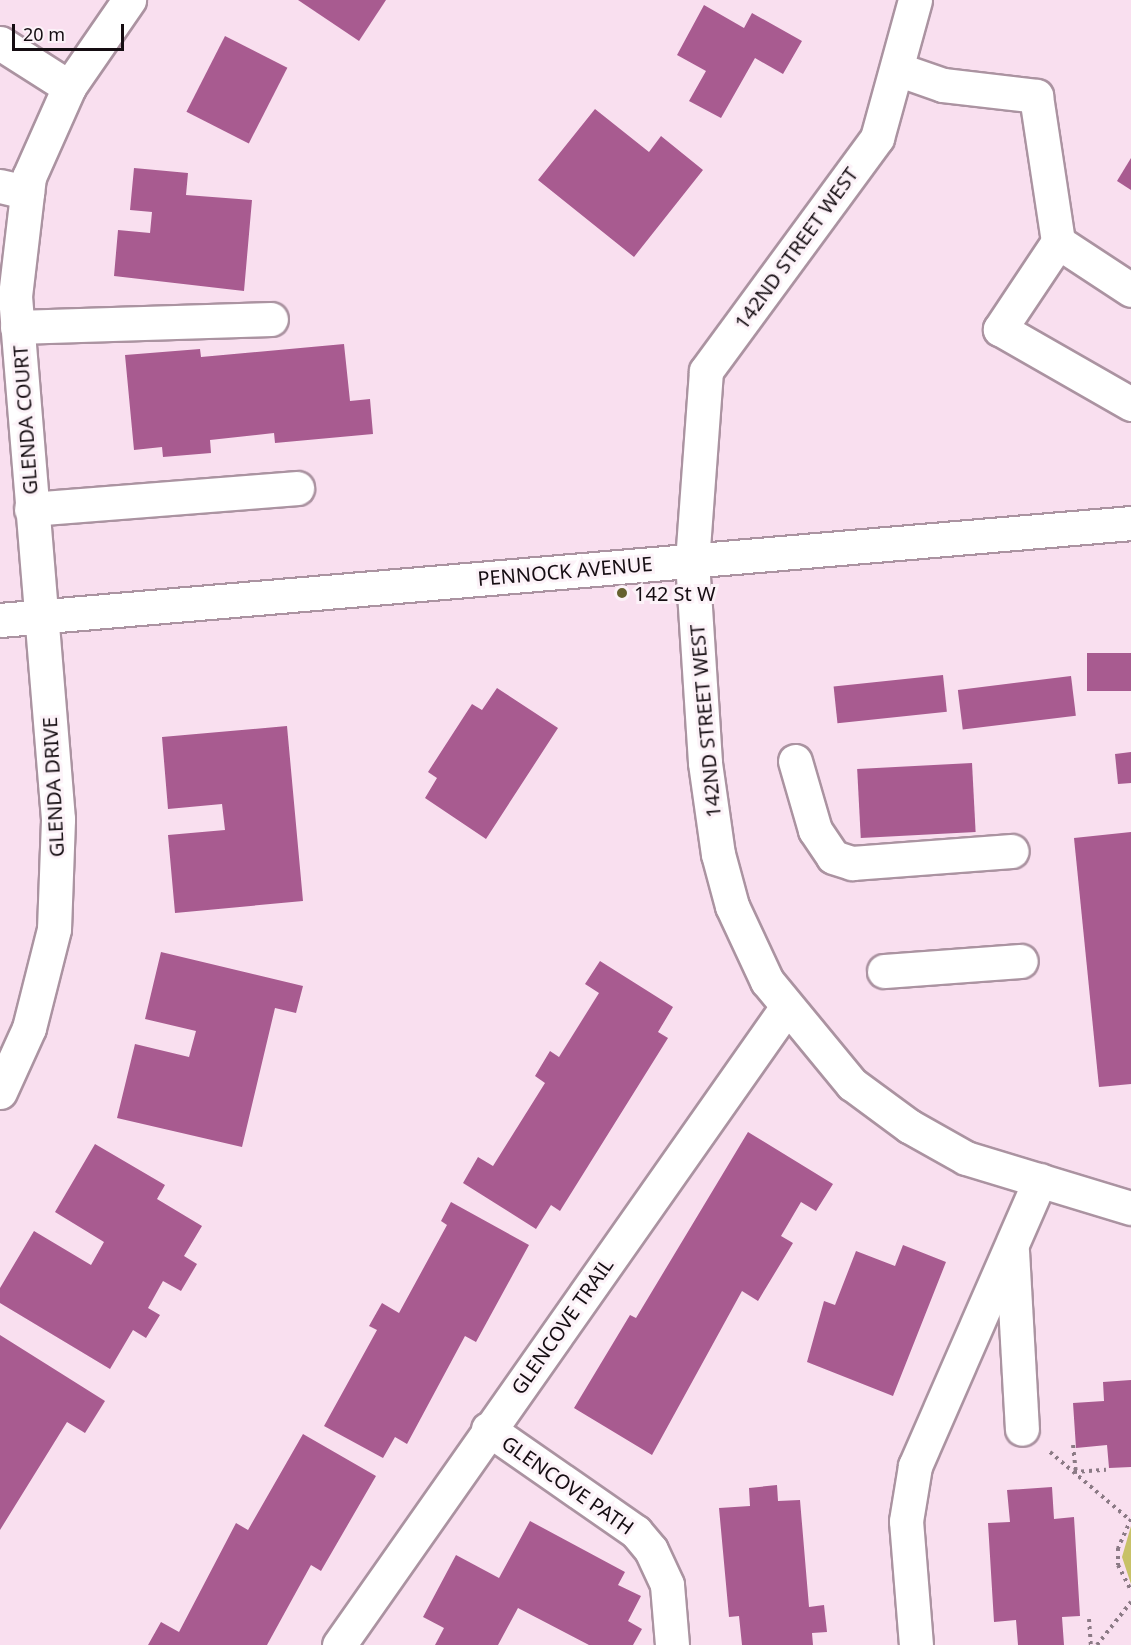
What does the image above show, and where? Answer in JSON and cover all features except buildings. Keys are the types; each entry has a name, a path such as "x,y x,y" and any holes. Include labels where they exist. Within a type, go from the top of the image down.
{"street":[{"name":"GLENDA COURT","path":"41,617 15,296 14,189 69,87 129,0"},
{"name":"142ND STREET WEST","path":"915,0 877,138 706,371 692,561 705,763 718,854 741,927 786,1008 828,1060 879,1106 966,1158 1131,1208"},
{"path":"0,43 69,87"},
{"path":"897,69 943,85 1036,96 1058,242 1000,329 1131,404"},
{"path":"1058,242 1131,290"},
{"path":"17,327 271,319"},
{"path":"31,509 297,488"},
{"name":"PENNOCK AVENUE","path":"0,620 1131,523"},
{"name":"GLENDA DRIVE","path":"0,1092 29,1028 54,929 58,819 41,617"},
{"path":"795,761 815,830 833,857 852,863 1012,851"},
{"path":"884,971 1021,961"},
{"name":"GLENCOVE TRAIL","path":"339,1645 786,1008"},
{"path":"916,1645 906,1521 915,1466 1040,1180"},
{"path":"1012,1245 1022,1429"},
{"name":"GLENCOVE PATH","path":"489,1429 636,1532 651,1550 667,1585 672,1645"}],"path":[{"path":"1073,1445 1075,1472"},
{"path":"1049,1451 1131,1519 1118,1548 1118,1565 1131,1590"},
{"path":"1075,1472 1106,1470"},
{"path":"1097,1645 1131,1602"},
{"path":"1089,1619 1091,1645"}],"shaded area":[{"path":"1131,1526 1131,1584 1122,1557"}],"place":[{"name":"142 St W","path":"622,593"}]}
